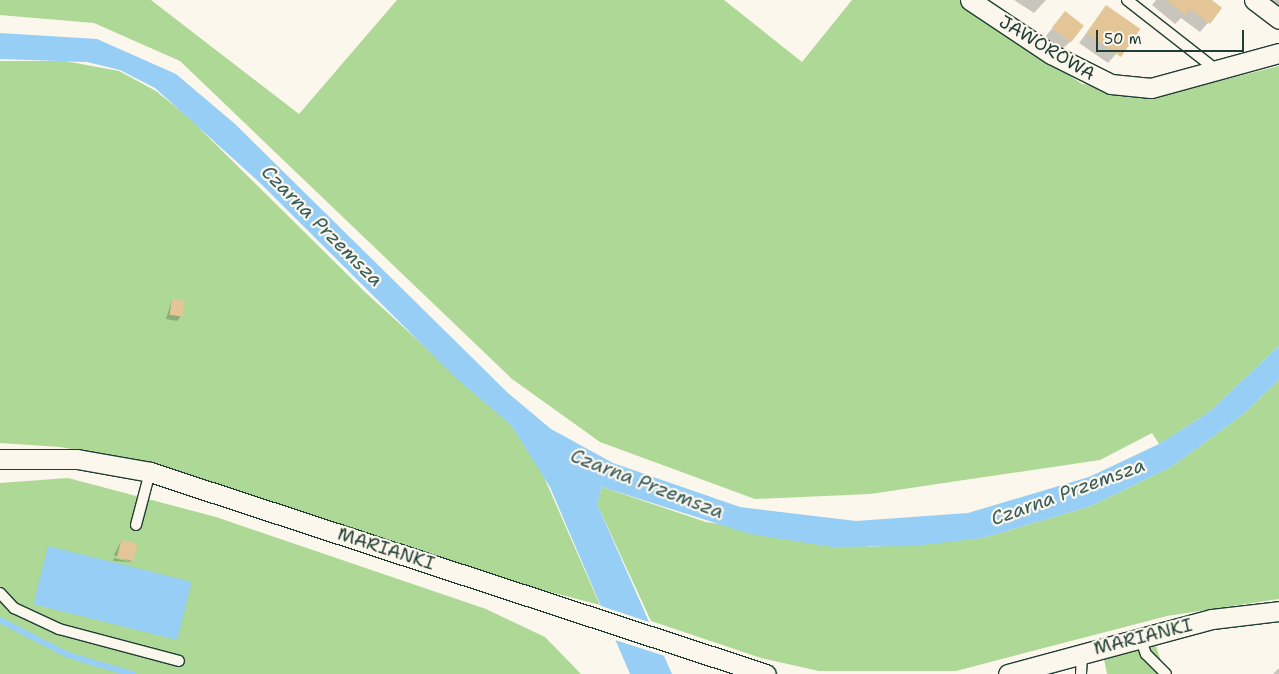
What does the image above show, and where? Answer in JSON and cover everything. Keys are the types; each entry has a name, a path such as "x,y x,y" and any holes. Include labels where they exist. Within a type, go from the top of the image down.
{"street":[{"name":"JAWOROWA","path":"970,0 1051,54 1111,84 1151,88 1214,68 1279,53"},
{"path":"1254,0 1279,19"},
{"name":"MARIANKI","path":"0,459 77,459 150,472 766,674"},
{"name":"MARIANKI","path":"1008,674 1140,637 1212,620 1279,611"}],"lane":[{"path":"1127,0 1214,68"},
{"path":"136,525 150,472"},
{"path":"0,593 14,608 60,629 179,661"},
{"path":"1140,637 1146,654 1166,674"},
{"path":"1081,674 1082,653"}],"green space":[{"path":"0,0 151,0 299,114 397,0 724,0 802,62 852,0 959,0 1082,84 1171,93 1279,66 1279,346 1209,412 1159,444 1152,433 1100,460 870,494 755,499 600,442 512,379 180,61 94,23 0,15"},
{"path":"0,61 65,61 119,71 156,91 188,117 366,293 511,425 540,468 600,605 535,588 156,464 60,447 0,443"},
{"path":"1279,380 1279,599 1167,616 956,671 819,671 761,658 651,621 597,504 602,487 706,522 871,547 983,538 1091,506 1171,467 1241,416"},
{"path":"68,478 216,517 486,609 545,637 581,674 0,674 0,483"},
{"path":"1156,646 1165,674 1107,674 1104,659"}],"water":[{"name":"Czarna Przemsza","path":"0,33 97,39 176,74 235,124 508,393 551,429 613,463 740,507 856,521 968,513 1089,477 1159,444 1209,412 1279,346 1279,380 1241,416 1171,467 1091,506 983,538 913,546 833,547 750,534 602,487 597,504 672,674 630,674 550,487 511,425 456,378 258,181 155,88 120,70 87,62 0,59"},
{"path":"48,546 192,582 177,640 33,604"}],"pier":[{"path":"598,605 655,624 668,657 612,639"}],"building":[{"path":"1166,0 1212,0 1222,8 1210,24 1190,9 1185,15"},
{"path":"1106,5 1140,29 1121,57 1086,33"},
{"path":"1065,11 1084,26 1071,42 1052,28"},
{"path":"172,299 185,301 182,317 169,315"},
{"path":"121,540 138,544 134,561 117,558"}],"waterway":[{"path":"0,620 68,655 132,674"}]}
